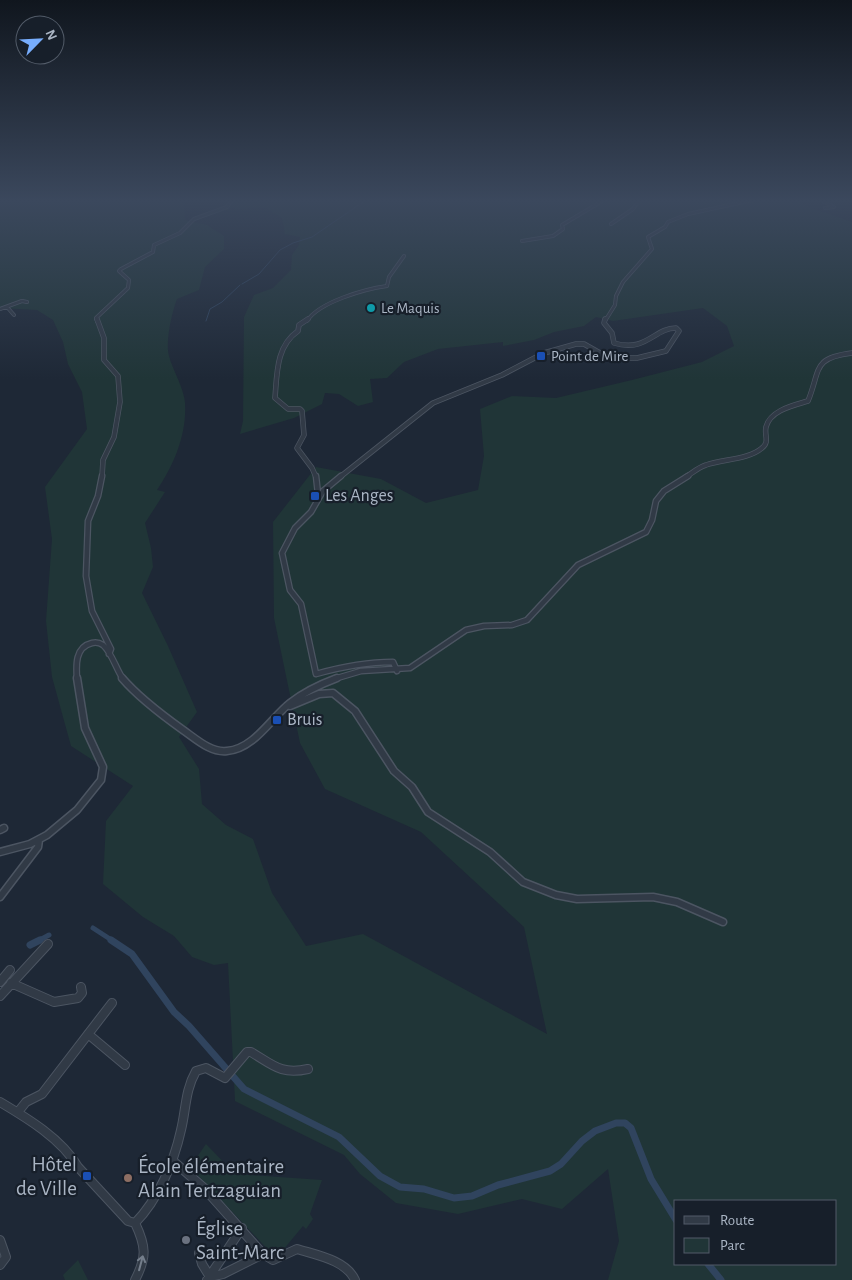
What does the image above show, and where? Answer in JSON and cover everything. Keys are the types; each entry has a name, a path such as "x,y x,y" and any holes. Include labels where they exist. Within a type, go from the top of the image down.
{"street":[{"path":"109,654 112,649 92,611 87,588 88,521 101,484 102,460 116,429 120,383 118,376 104,360 104,338 96,318 128,288 129,280 119,271 120,269 138,260"},
{"path":"320,495 318,494 317,476 314,468 297,448 304,435 302,411 300,409 288,409 275,398 278,360 292,336 311,314 325,306 364,290 387,286 389,277 401,260"},
{"path":"397,670 393,662 379,661 355,664 316,674 301,604 290,590 282,553 295,528 311,512 320,495 354,464 422,410 446,397 502,375 544,352 576,344 584,344 607,357 616,358 636,358 666,351 679,331 676,328 664,329 654,338 624,346 614,343 612,333 604,323 606,315 615,305 616,296 623,282 643,260"},
{"path":"0,309 22,301 27,302"},
{"path":"7,307 14,315"},
{"path":"96,643 105,647 116,669 134,691 200,742 216,750 234,750 242,747 287,706 324,685 352,673 410,668 466,630 484,626 512,625 527,620 578,565 646,532 652,520 656,501 664,491 704,465 753,453 763,448 767,442 766,428 769,421 783,409 808,401 816,373 822,363 833,356 852,353"},
{"path":"0,852 22,848 39,840 59,826 93,792 101,780 102,765 84,726 76,665 77,654 81,649 96,643 105,635"},
{"path":"287,706 300,704 329,690 355,711 394,770 412,787 428,812 490,852 523,882 556,895 577,898 653,897 677,902 723,922"},
{"path":"0,897 38,847 39,840"},
{"path":"0,996 48,944"},
{"path":"0,982 10,970"},
{"path":"11,983 54,1002 78,998 82,993 81,987"},
{"path":"18,1112 26,1102 42,1094 112,1003"},
{"path":"88,1034 124,1065"},
{"path":"135,1223 158,1189 172,1160 181,1129 187,1092 194,1075 199,1069 206,1068 222,1078 230,1074 241,1057 247,1052 251,1052 283,1071 295,1072 308,1069"},
{"path":"0,1102 45,1130 73,1158 78,1167 128,1221 135,1223 141,1236 144,1254 134,1280"},
{"path":"172,1160 204,1188 263,1254 273,1260 297,1249 353,1276"},
{"path":"209,1278 238,1225"},
{"path":"0,1240 6,1257 0,1265"},
{"path":"199,1253 209,1278"},
{"path":"209,1278 223,1274 263,1254"}],"green space":[{"path":"0,260 213,260 205,267 199,290 177,299 171,319 168,350 184,397 184,426 174,460 157,490 165,492 145,523 153,567 142,593 197,712 179,737 199,769 202,804 226,825 253,839 272,893 306,946 363,934 547,1034 524,927 421,832 325,789 300,743 274,618 273,522 316,467 381,479 426,503 478,490 484,456 480,409 512,396 556,398 702,362 734,346 727,326 703,308 613,321 596,317 584,326 554,332 534,340 503,346 503,342 438,349 404,362 387,378 370,379 373,402 358,406 339,394 325,393 322,404 294,418 240,434 243,421 244,317 254,295 273,288 291,270 292,260 852,260 852,1280 608,1280 619,1241 608,1169 562,1209 522,1199 458,1214 396,1203 360,1174 344,1155 235,1101 228,963 214,965 192,957 174,936 143,917 103,884 106,821 133,786 71,746 52,677 46,621 52,539 45,487 87,429 82,392 68,364 63,342 53,320 37,310 0,308"},
{"path":"206,1144 235,1174 322,1180 310,1214 313,1219 306,1229 303,1226 283,1250 274,1256 190,1167"},
{"path":"78,1260 88,1280 65,1280 63,1275"}],"waterway":[{"path":"242,284 259,274 271,260"},
{"path":"206,321 210,309 222,302 240,285"},
{"path":"93,928 113,941"},
{"path":"38,941 49,935"},
{"path":"111,940 132,954 174,1012 189,1026 244,1089 339,1137 380,1176 400,1187 424,1189 454,1198 472,1196 498,1185 550,1171 561,1164 582,1141 595,1131 616,1123 625,1123 631,1128 651,1179 674,1217"},
{"path":"30,945 38,941"},
{"path":"709,1265 721,1280"}],"place":[{"name":"Le Maquis","path":"371,308"},
{"name":"Point de Mire","path":"541,356"},
{"name":"Les Anges","path":"315,496"},
{"name":"Bruis","path":"277,720"},
{"name":"Hôtel de Ville","path":"87,1176"},
{"name":"École élémentaire Alain Tertzaguian","path":"128,1178"},
{"name":"Église Saint-Marc","path":"186,1240"}]}
